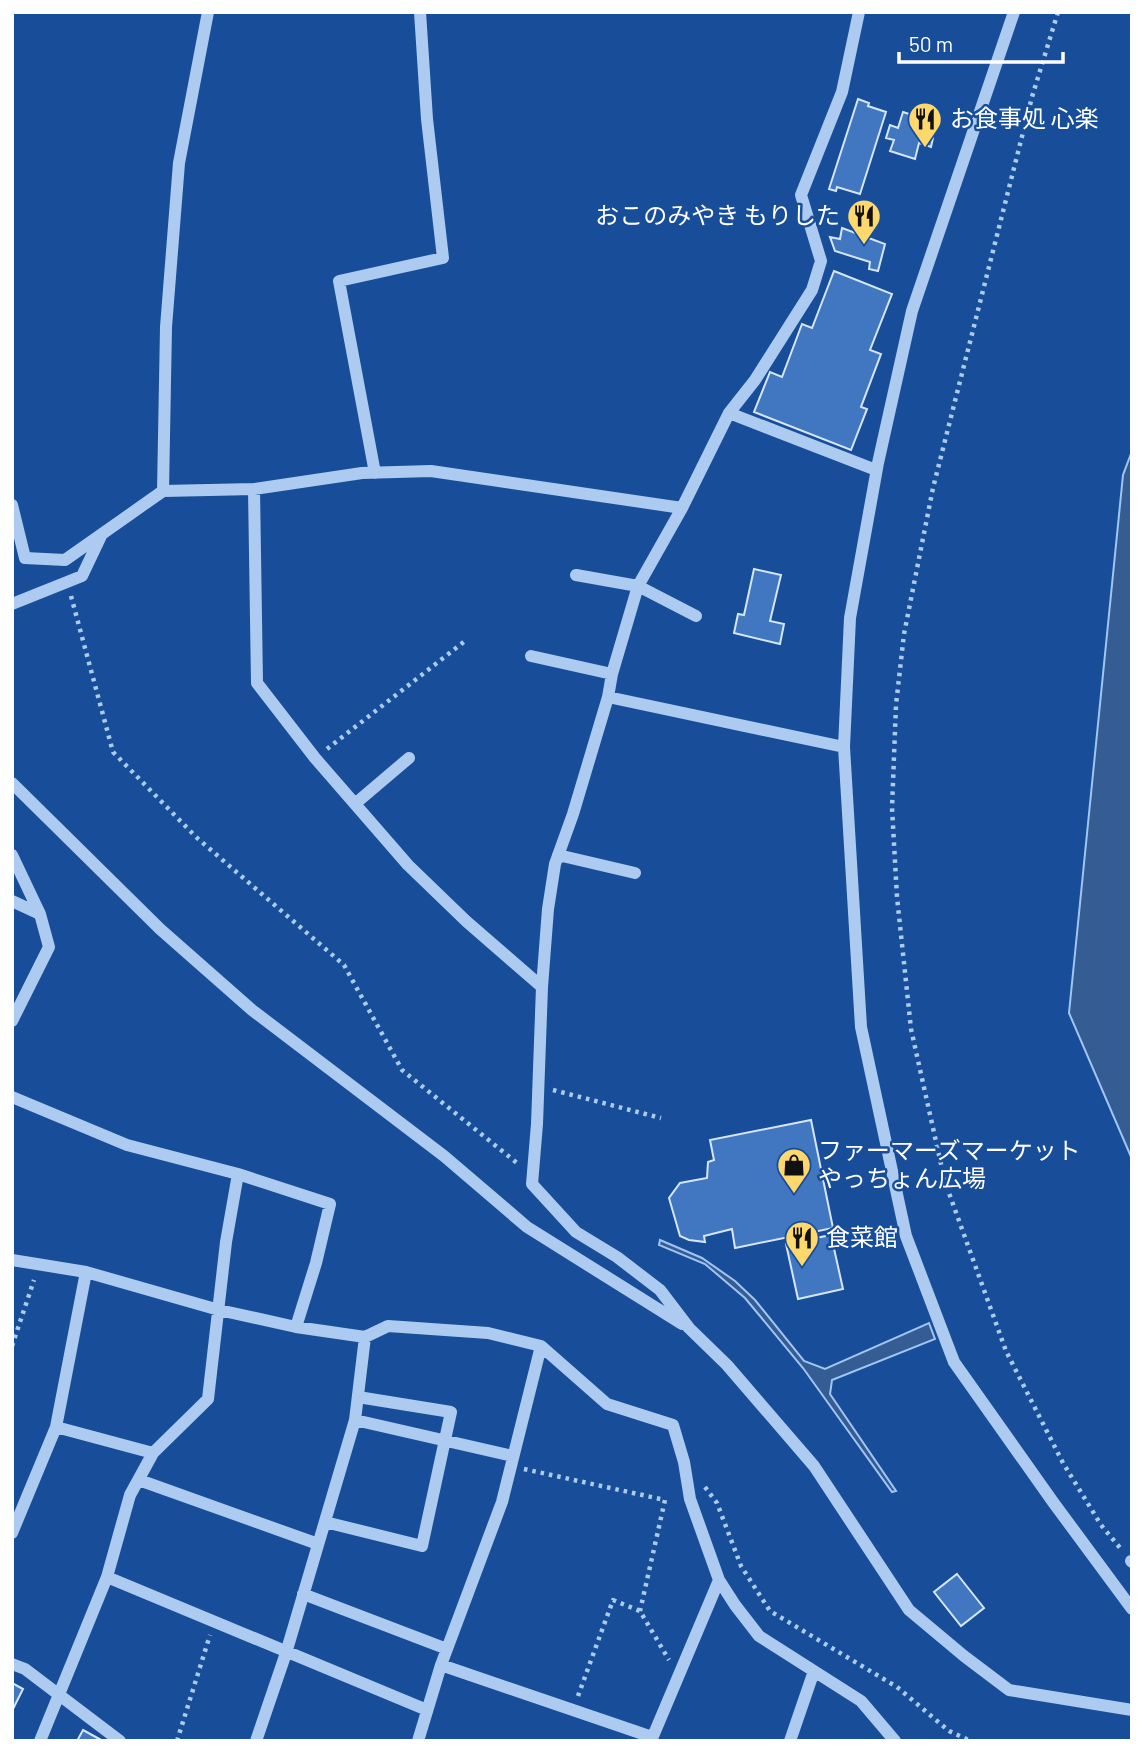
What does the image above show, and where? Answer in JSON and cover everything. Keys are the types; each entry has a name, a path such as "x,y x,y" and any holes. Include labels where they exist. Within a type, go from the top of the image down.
{"street":[{"path":"163,491 166,327 179,163 208,12"},
{"path":"375,473 339,281 443,258 427,119 420,12"},
{"path":"859,12 842,92 801,195 821,261 812,290 755,380 729,414 682,509 638,586 611,674 608,697 558,855 548,909 532,1184 576,1231 618,1257 660,1290 689,1328 727,1366 814,1466 909,1610 1009,1690 1132,1710"},
{"path":"1014,12 912,311 876,470 850,618 844,747 861,1027 906,1236 954,1362 1132,1609"},
{"path":"729,414 876,470"},
{"path":"12,505 25,558 65,560 163,491 254,489 375,473 431,471 682,509"},
{"path":"254,489 257,683 315,758 408,865 466,921 542,986"},
{"path":"12,604 82,576 102,533"},
{"path":"576,575 638,586 696,616"},
{"path":"531,656 611,674"},
{"path":"608,697 844,747"},
{"path":"356,803 409,758"},
{"path":"12,783 160,929 251,1010 444,1156 527,1227 689,1328"},
{"path":"12,855 40,914 49,947 12,1021"},
{"path":"558,855 635,873"},
{"path":"12,901 40,914"},
{"path":"12,1097 127,1145 238,1174 330,1205 296,1327"},
{"path":"40,1741 107,1577 130,1494 153,1454 208,1399 226,1242 238,1174"},
{"path":"12,1260 86,1272 219,1310 296,1327 365,1338 388,1326 488,1333 541,1346 607,1404 673,1426 684,1462 690,1499 719,1580 735,1605 758,1636 862,1701 895,1741"},
{"path":"12,1533 56,1427 86,1272"},
{"path":"256,1741 286,1653 355,1420 365,1338"},
{"path":"418,1741 441,1665 502,1502 541,1346"},
{"path":"325,1522 422,1546 451,1412 358,1396"},
{"path":"355,1420 446,1441 512,1461"},
{"path":"56,1427 153,1454"},
{"path":"139,1480 318,1544"},
{"path":"107,1577 426,1710"},
{"path":"441,1665 652,1739 719,1580"},
{"path":"303,1594 447,1649"},
{"path":"12,1664 25,1669 120,1741"},
{"path":"790,1741 814,1671"}],"path":[{"path":"1058,12 1029,110 933,488 904,634 896,705 892,808 897,897 911,1029 945,1182 1006,1352 1063,1464 1101,1525 1131,1561"},
{"path":"67,582 113,752 196,837 344,965 402,1070 520,1165 532,1184"},
{"path":"315,758 464,641"},
{"path":"539,1086 661,1118"},
{"path":"12,1346 39,1265"},
{"path":"512,1461 665,1500 640,1611"},
{"path":"703,1484 717,1503 741,1566 770,1611 897,1687 949,1731 971,1741"},
{"path":"572,1709 613,1600 640,1611 678,1676"},
{"path":"177,1741 214,1622"}],"water":[{"path":"1132,451 1132,1159 1069,1013 1123,475"},
{"path":"660,1240 702,1258 735,1281 755,1300 804,1361 825,1369 929,1323 935,1339 832,1380 830,1394 896,1491 892,1492 803,1368 745,1298 705,1264 659,1245"}],"building":[{"path":"858,99 869,103 868,106 886,112 860,194 837,187 836,191 829,189"},
{"path":"903,112 927,120 922,135 933,138 931,147 919,143 915,159 890,151 894,140 886,138 890,125 898,128"},
{"path":"842,228 885,244 878,271 869,269 870,262 835,251 830,237 840,239"},
{"path":"834,271 892,294 870,350 881,354 861,407 867,409 851,450 754,412 770,372 782,377 802,324 812,328"},
{"path":"754,569 781,575 770,621 784,624 780,644 734,633 738,614 744,615"},
{"path":"811,1120 833,1228 735,1248 732,1229 704,1236 705,1242 680,1236 669,1198 680,1183 707,1178 708,1162 714,1160 710,1140"},
{"path":"831,1235 843,1289 798,1299 786,1244"},
{"path":"957,1574 984,1608 961,1626 934,1592"},
{"path":"12,1683 23,1689 12,1711"},
{"path":"83,1730 103,1741 77,1741"}],"place":[{"name":"お食事処 心楽","path":"925,149"},
{"name":"おこのみやき もりした","path":"864,246"},
{"name":"ファーマーズマーケット やっちょん広場","path":"794,1195"},
{"name":"食菜館","path":"802,1268"}]}
